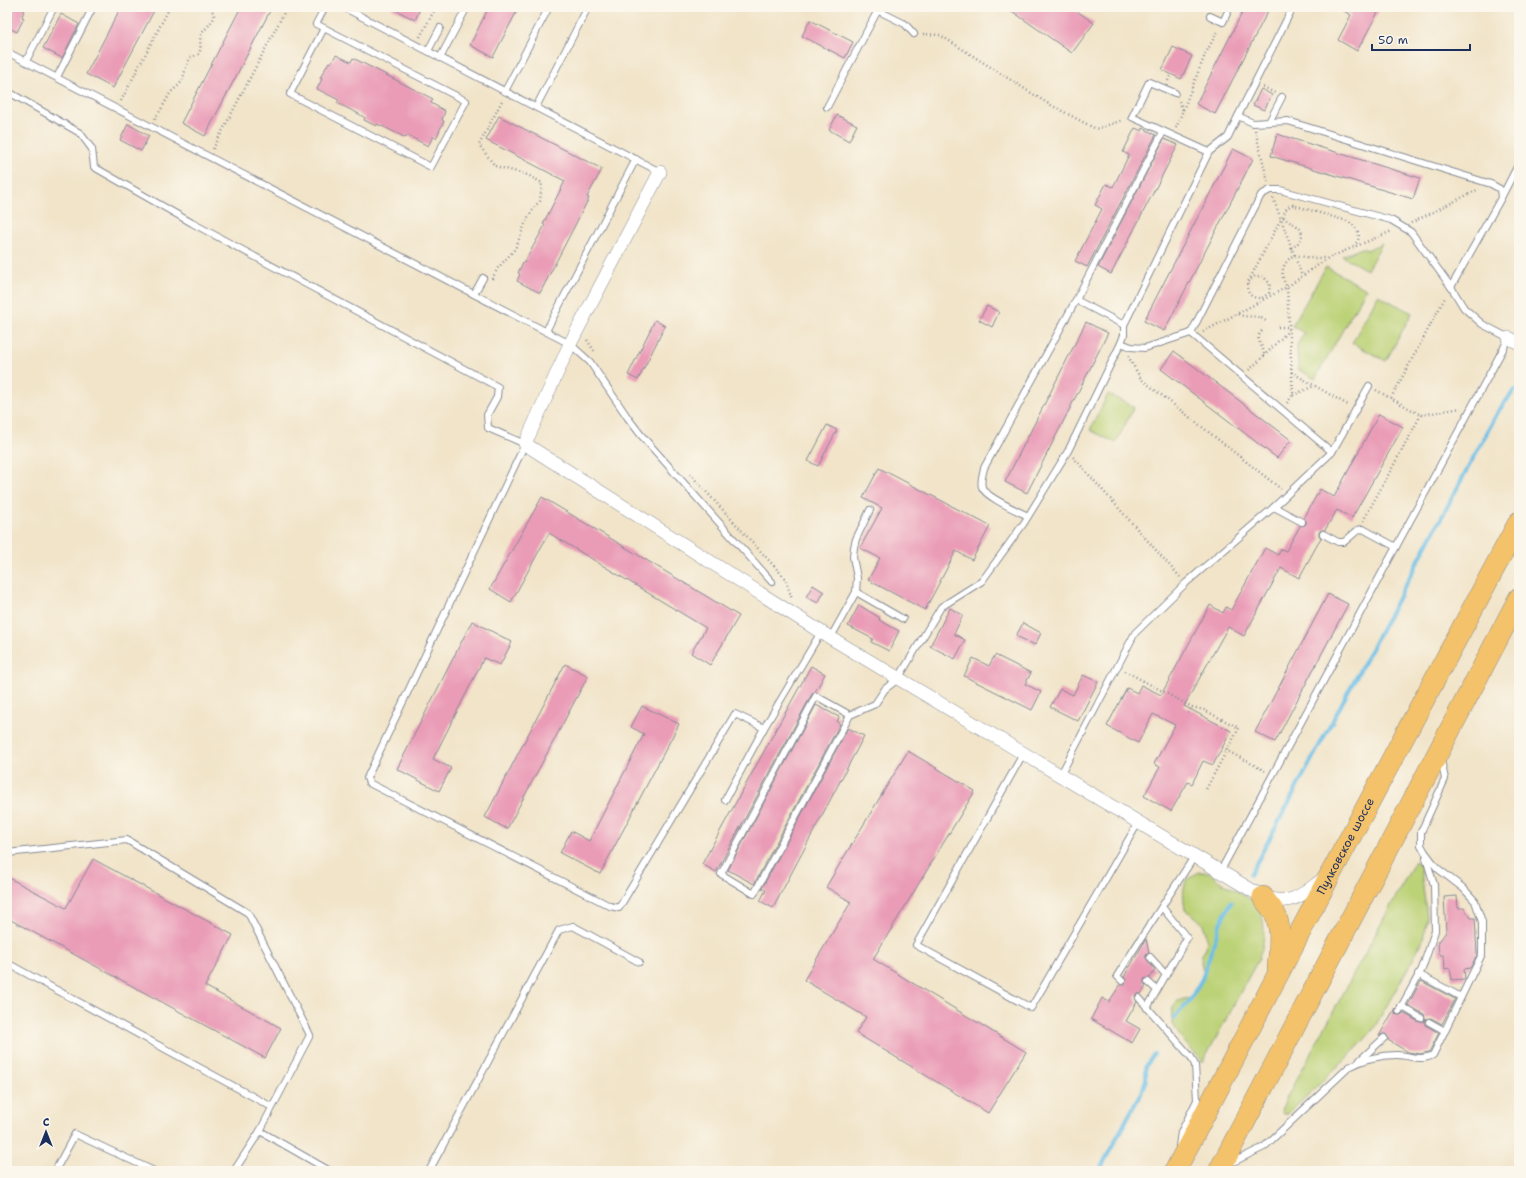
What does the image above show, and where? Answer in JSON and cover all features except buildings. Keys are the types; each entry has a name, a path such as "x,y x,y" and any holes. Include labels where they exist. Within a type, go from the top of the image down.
{"highway":[{"name":"Пулковское шоссе","path":"1176,1170 1330,875 1519,522"},
{"path":"1220,1169 1519,598"},
{"path":"1262,897 1274,911 1278,922 1280,932 1278,974"}],"street":[{"path":"660,172 570,344 525,444 826,635 1262,897 1278,901 1292,900 1330,875"}],"lane":[{"path":"26,62 54,7"},
{"path":"57,78 93,7"},
{"path":"324,28 290,94 431,167 466,101 324,28 316,24 325,7"},
{"path":"343,7 660,172"},
{"path":"440,58 466,7"},
{"path":"506,92 549,7"},
{"path":"536,107 588,7"},
{"path":"871,7 905,24 914,34"},
{"path":"1210,16 1222,22 1230,7"},
{"path":"850,714 816,696 721,874 754,894 850,714 875,704 885,689 898,679 941,607 982,581 1028,516 1068,451 1121,343 1124,335 1124,325 1209,152 1228,137 1293,7"},
{"path":"828,108 878,10"},
{"path":"428,51 440,28"},
{"path":"7,52 570,344 590,362 641,435 772,582"},
{"path":"1174,93 1149,82 1132,117 1209,152"},
{"path":"7,91 80,133 92,149 94,167 192,223 498,387 497,397 487,414 488,428 525,444 367,778 369,783 610,906 619,908 735,714 764,728"},
{"path":"1269,122 1282,97"},
{"path":"1238,116 1253,123 1288,121 1491,184 1500,189 1501,198"},
{"path":"1028,516 988,494 982,488 984,468 1076,300 1163,132"},
{"path":"546,332 636,159"},
{"path":"1451,287 1519,163"},
{"path":"1121,343 1131,347 1145,348 1191,333 1261,195 1270,190 1280,190 1391,220 1403,227 1410,232 1451,287 1464,308 1482,324 1514,340 1472,407 1220,872"},
{"path":"474,294 483,278"},
{"path":"1076,300 1124,325"},
{"path":"1191,333 1332,452"},
{"path":"1060,776 1135,633 1186,584 1274,507 1332,452 1369,386"},
{"path":"1274,507 1302,522"},
{"path":"724,800 764,728 856,592 857,578 853,556 854,547 856,539 870,510"},
{"path":"1323,534 1338,542 1344,542 1358,530 1363,529 1396,547"},
{"path":"856,592 903,618"},
{"path":"1220,1169 1264,1147 1349,1067 1373,1058 1398,1055 1418,1059 1427,1058 1433,1055 1482,954 1482,922 1475,901 1463,888 1438,868 1421,845 1421,832 1445,779 1439,749"},
{"path":"1023,754 916,945 1031,1008 1138,823"},
{"path":"7,853 127,840 248,913 310,1035 260,1131 234,1171"},
{"path":"1422,1018 1400,1009 1422,968 1436,931 1434,886 1425,852"},
{"path":"1122,981 1117,976 1130,961 1162,906 1194,857"},
{"path":"1147,1008 1187,938 1162,906"},
{"path":"429,1171 559,930 573,926 640,962"},
{"path":"1150,957 1166,975"},
{"path":"7,963 272,1107"},
{"path":"1418,974 1461,997"},
{"path":"1148,982 1157,990"},
{"path":"1139,998 1191,1057 1195,1064 1197,1100 1181,1132 1176,1170"},
{"path":"1429,1022 1445,1031"},
{"path":"1359,1062 1384,1038"},
{"path":"260,1131 330,1171"},
{"path":"54,1171 76,1134 154,1171"}],"path":[{"path":"117,109 170,7"},
{"path":"150,126 165,105 170,93 177,88 180,83 191,57 199,54 201,48 200,39 202,34 213,20 214,14 207,7"},
{"path":"209,157 287,7"},
{"path":"416,45 436,7"},
{"path":"1172,136 1205,55 1222,22"},
{"path":"914,34 940,35 1047,103 1096,129 1132,117"},
{"path":"1255,83 1282,97"},
{"path":"482,299 498,268 514,249 527,220 540,201 542,183 528,175 495,166 479,144 506,92"},
{"path":"1174,93 1183,110"},
{"path":"1253,123 1270,190 1302,276"},
{"path":"1191,333 1206,332 1287,287 1328,258 1403,227 1491,184"},
{"path":"1267,297 1253,298 1247,290 1248,282 1281,219 1284,217 1286,209 1289,206 1293,205 1347,221 1354,225 1359,231 1360,237 1353,248"},
{"path":"1284,217 1286,221 1299,226 1302,231 1300,242 1291,248"},
{"path":"1293,395 1287,287 1283,280 1283,265 1294,255 1314,258 1328,258"},
{"path":"1248,282 1255,276 1264,277 1268,280 1270,288 1267,297"},
{"path":"1391,398 1445,301 1451,287"},
{"path":"1238,314 1247,317 1258,316 1267,322"},
{"path":"1278,327 1289,328"},
{"path":"579,328 596,354"},
{"path":"1242,376 1264,356 1289,328"},
{"path":"1262,331 1258,338 1264,350 1264,356"},
{"path":"1121,343 1141,379 1288,494"},
{"path":"1291,372 1356,410"},
{"path":"1281,409 1293,395 1314,386"},
{"path":"1369,386 1421,414 1472,407"},
{"path":"1358,530 1421,414"},
{"path":"1068,451 1186,584"},
{"path":"685,468 785,578 798,617"},
{"path":"1117,666 1192,707 1204,710 1239,728 1205,792"},
{"path":"1188,713 1192,707"},
{"path":"1222,748 1272,775"}],"green space":[{"path":"1382,243 1367,270 1342,256 1362,248 1367,250"},
{"path":"1326,267 1366,289 1315,379 1298,369 1297,345 1304,333 1292,326"},
{"path":"1378,295 1412,313 1386,361 1352,343"},
{"path":"1108,394 1134,407 1116,443 1090,430"},
{"path":"1415,861 1420,864 1427,917 1423,938 1412,961 1373,1030 1357,1048 1288,1114 1283,1114 1281,1110 1286,1099"},
{"path":"1199,872 1209,872 1218,880 1256,903 1260,909 1264,930 1263,945 1259,958 1203,1062 1176,1030 1172,1015 1173,1008 1177,1002 1189,998 1195,993 1204,973 1201,960 1206,949 1207,940 1205,929 1195,917 1185,910 1184,898 1184,886 1186,882 1189,878"}],"waterway":[{"path":"1250,875 1499,410 1514,391 1519,389"},
{"path":"1174,1018 1188,1003 1202,979 1220,924 1231,902"},
{"path":"1099,1171 1142,1091 1146,1079 1146,1066 1154,1054"}]}
